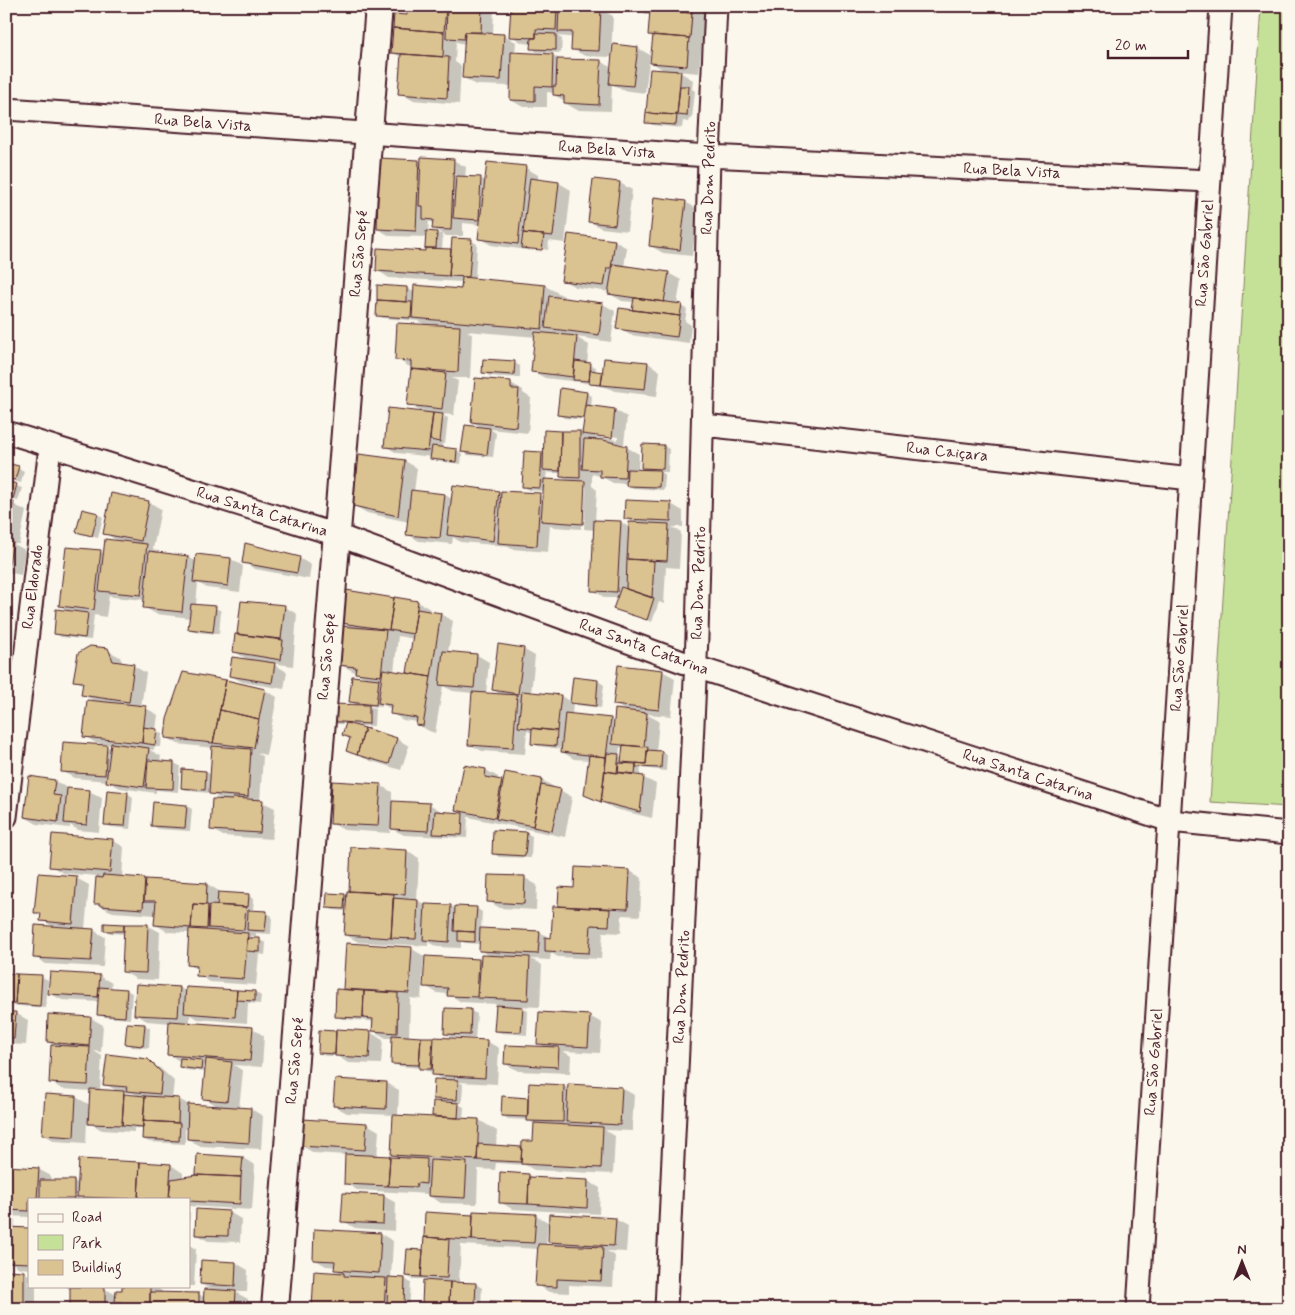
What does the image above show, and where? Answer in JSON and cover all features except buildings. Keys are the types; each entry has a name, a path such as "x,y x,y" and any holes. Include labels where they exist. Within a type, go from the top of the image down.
{"street":[{"name":"Rua São Sepé","path":"275,1309 379,6"},
{"name":"Rua Dom Pedrito","path":"666,1309 696,667 704,425 709,156 716,6"},
{"name":"Rua São Gabriel","path":"1138,1309 1221,6"},
{"name":"Rua Bela Vista","path":"6,109 709,156 1209,181"},
{"name":"Rua Caiçara","path":"704,425 1191,479"},
{"name":"Rua Santa Catarina","path":"6,432 337,535 696,667 1170,822 1289,832"},
{"name":"Rua Eldorado","path":"6,817 50,447"}],"green space":[{"path":"1261,6 1289,6 1289,807 1210,802"}]}
